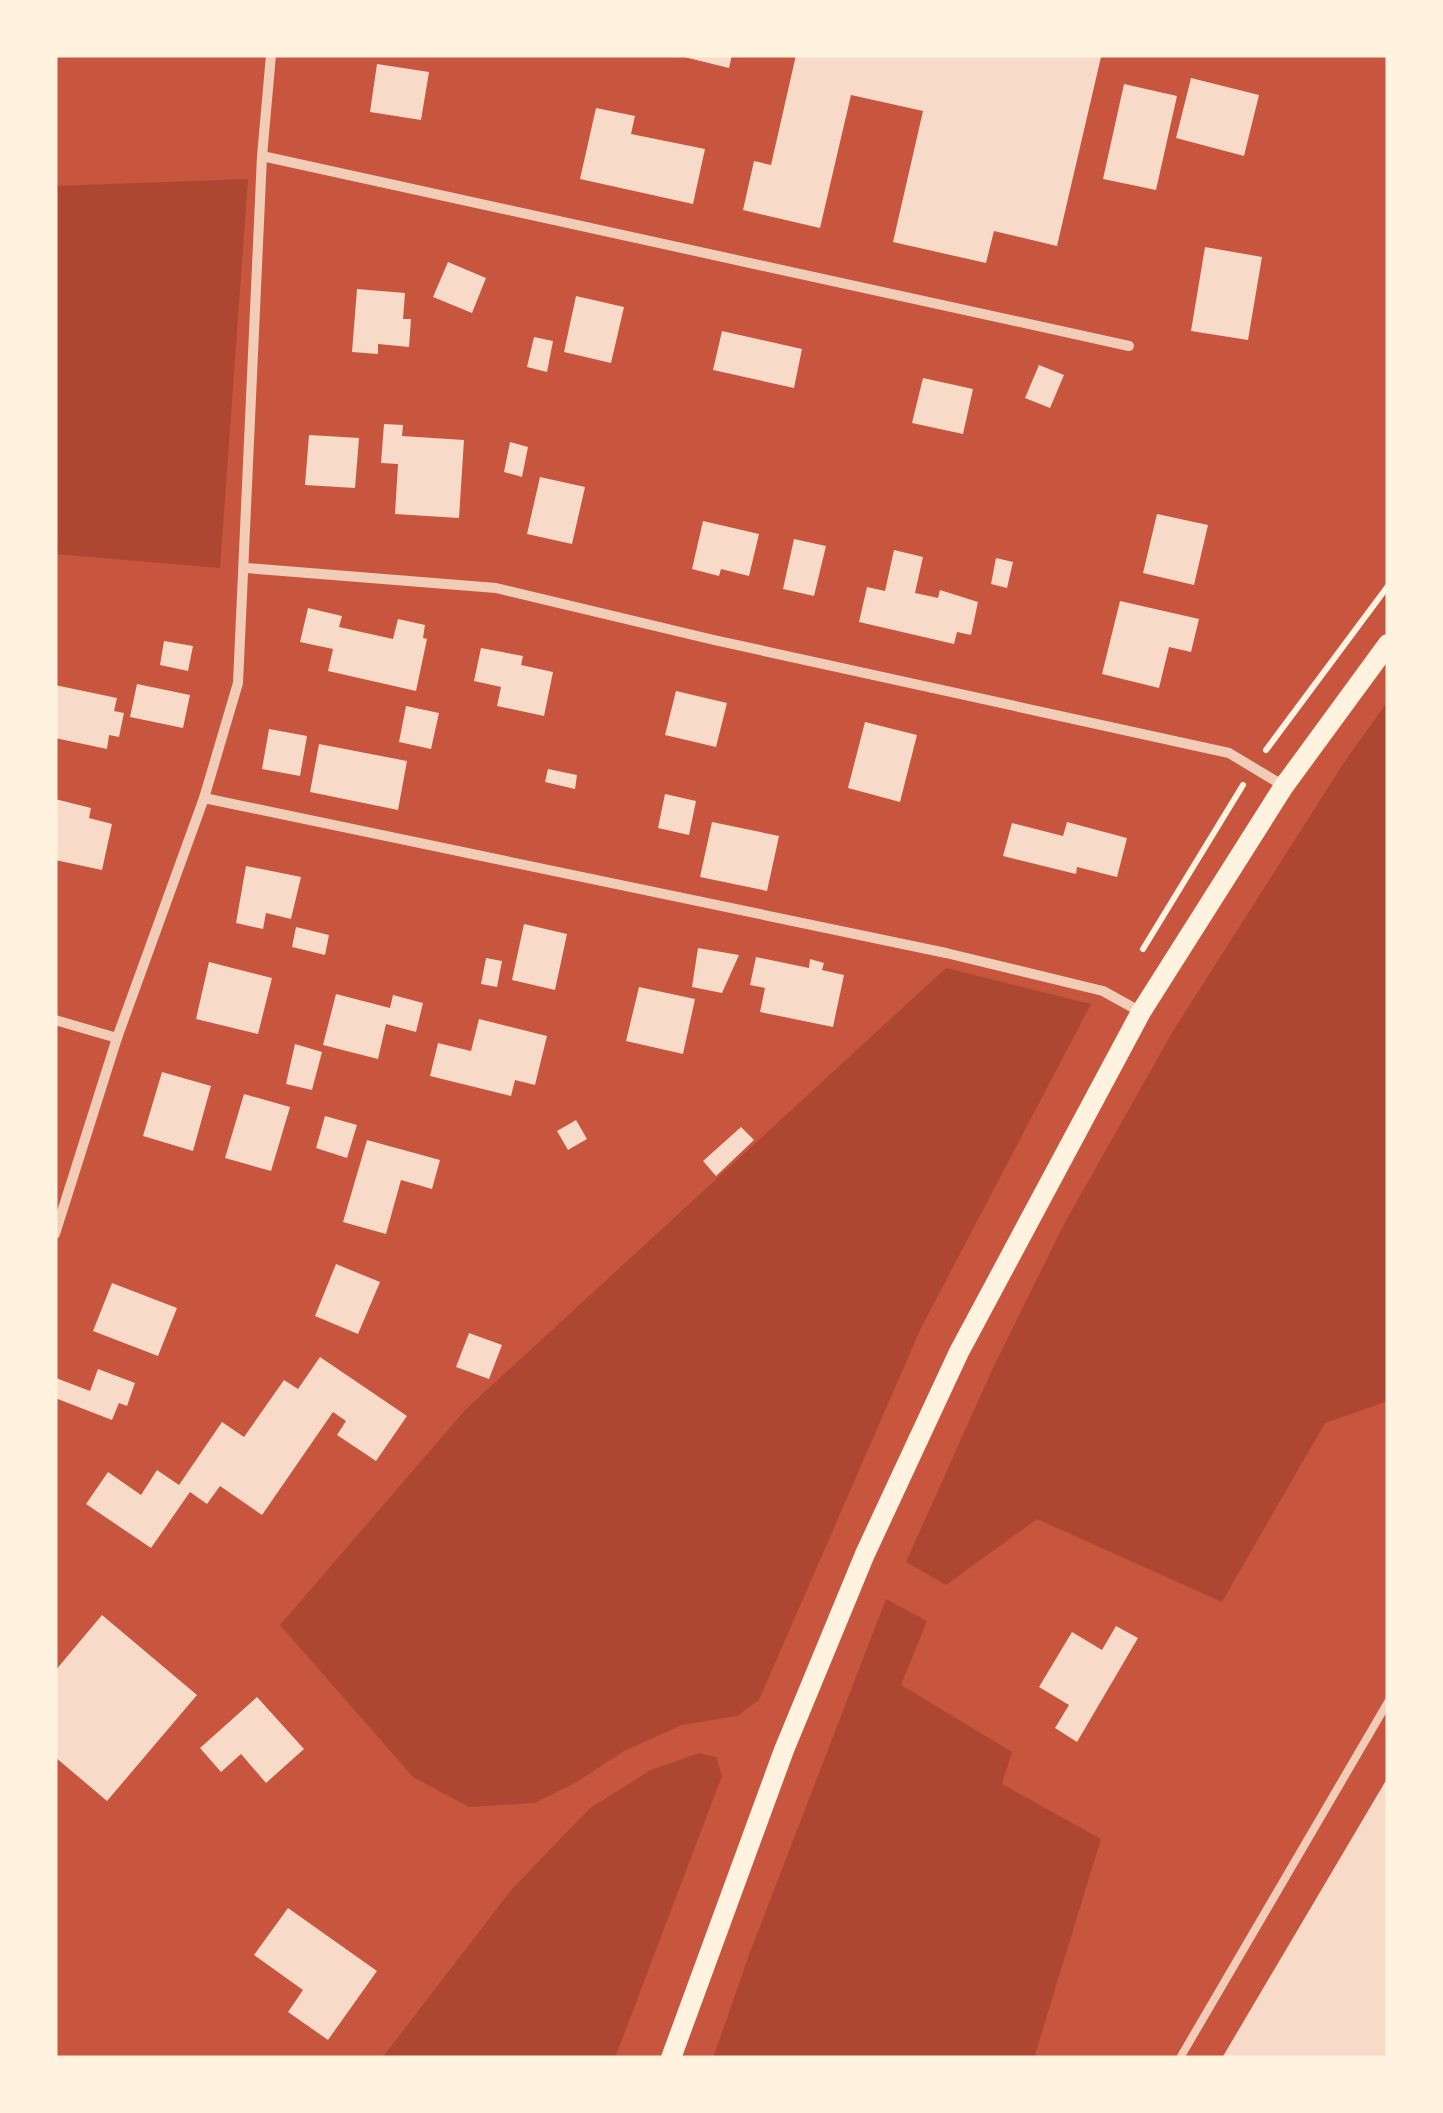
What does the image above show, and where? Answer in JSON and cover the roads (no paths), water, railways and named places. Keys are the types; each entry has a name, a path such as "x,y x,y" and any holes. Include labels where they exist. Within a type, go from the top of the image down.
{"main road":[{"path":"671,2058 784,1750 865,1554 959,1352 1141,1012 1284,786 1388,644"}],"street":[{"path":"55,1234 117,1038 204,798 238,684 262,156 271,55"},
{"path":"262,156 1129,346"},
{"path":"246,568 496,588 1229,753 1284,786"},
{"path":"204,798 946,954 1103,991 1141,1012"},
{"path":"55,1020 117,1038"}],"lane":[{"path":"1180,2058 1388,1702"}]}
